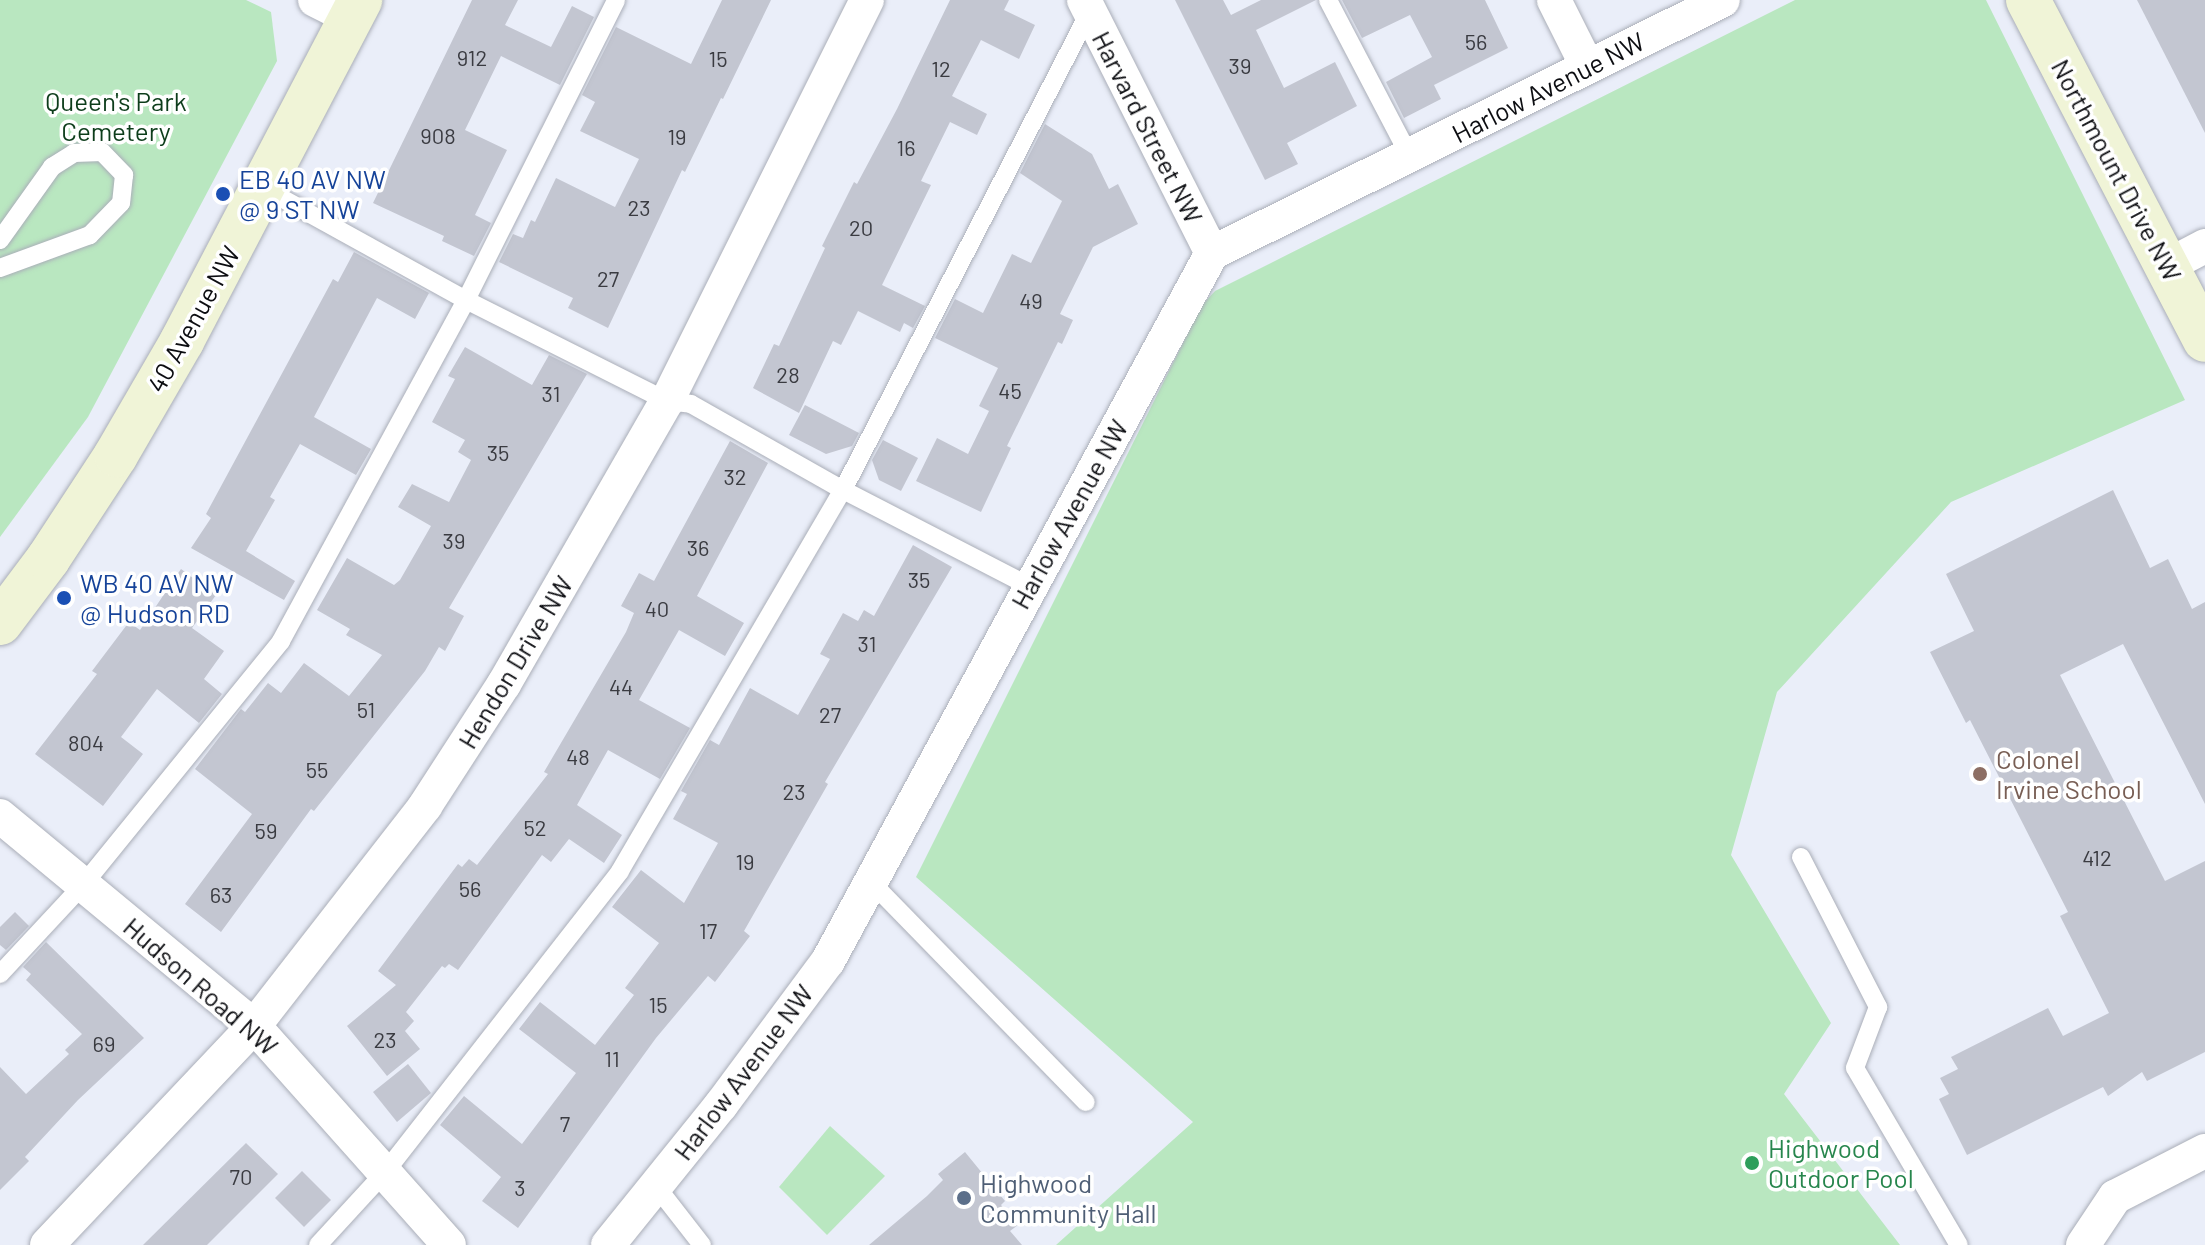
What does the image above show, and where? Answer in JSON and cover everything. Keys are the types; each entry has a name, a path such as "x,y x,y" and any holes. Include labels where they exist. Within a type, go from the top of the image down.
{"street":[{"name":"Hendon Drive NW","path":"47,1245 254,1026 425,806 504,684 667,401 867,0"},
{"path":"1554,0 1587,66"},
{"name":"Harlow Avenue NW","path":"608,1245 828,961 1212,253 1723,0"},
{"name":"Northmount Drive NW","path":"2028,0 2205,340"},
{"name":"Harvard Street NW","path":"1087,5 1212,253"},
{"name":"40 Avenue NW","path":"0,623 48,559 116,455 265,189 342,6"},
{"path":"2167,266 2205,246"},
{"name":"Hudson Road NW","path":"0,816 254,1026 449,1245"},
{"path":"2083,1245 2115,1197 2205,1151"}],"lane":[{"path":"0,974 83,885 281,641 466,300 616,0"},
{"path":"1328,0 1410,157"},
{"path":"318,1245 386,1171 620,871 843,490 1087,5"},
{"path":"0,240 52,167 74,153 102,152 124,175 121,203 90,235 0,268"},
{"path":"265,189 466,300 667,401 691,404 843,490 1029,586"},
{"path":"1801,857 1878,1007 1855,1068 1959,1245"},
{"path":"872,883 1086,1102"},
{"path":"656,1186 702,1245"}],"green space":[{"name":"Queen's Park Cemetery","path":"0,0 246,0 271,12 277,61 88,417 0,537"},
{"path":"1795,0 1986,0 2185,400 1951,502 1777,692 1731,855 1831,1023 1784,1094 1900,1245 1056,1245 1193,1122 916,877 1202,305 1215,291"},
{"path":"830,1126 885,1176 827,1235 779,1187"}],"building":[{"path":"472,0 518,0 505,25 551,47 572,6 594,17 560,85 501,56 465,130 507,150 475,215 491,223 474,256 442,241 444,236 373,203"},
{"path":"722,0 771,0 685,172 682,170 608,328 568,308 573,298 499,262 513,234 523,238 531,220 535,222 556,178 615,207 639,159 580,131 595,102 582,95 616,27 691,64"},
{"path":"950,0 1009,0 1004,10 1035,25 1019,59 981,40 952,96 987,114 977,135 950,122 921,181 931,185 882,285 925,306 913,328 904,323 900,332 858,311 841,345 833,341 799,413 753,388 774,344 779,346 825,248 822,246 854,182 857,184 897,109"},
{"path":"1175,0 1223,0 1231,15 1261,0 1316,0 1256,30 1284,88 1335,62 1357,106 1287,143 1298,164 1265,180"},
{"path":"1342,0 1485,0 1508,48 1434,85 1441,99 1404,118 1386,82 1432,57 1410,15 1362,38"},
{"path":"2137,0 2205,0 2205,133"},
{"path":"1045,124 1092,154 1109,189 1118,184 1138,224 1093,247 1060,314 1073,320 1062,344 1058,342 1007,446 1011,448 981,512 916,481 937,438 968,454 989,411 979,406 998,368 935,338 955,299 983,313 1012,254 1031,263 1062,201 1020,173"},
{"path":"354,252 429,293 415,319 377,298 314,417 371,449 356,475 300,444 270,497 275,500 246,551 295,581 284,600 191,548 211,518 206,514 333,279 338,282"},
{"path":"465,347 532,385 549,355 587,374 449,608 464,616 445,651 439,647 425,671 314,811 311,809 221,932 185,904 252,814 195,769 241,709 245,712 268,683 281,693 304,663 349,696 382,655 346,635 350,629 317,610 347,558 394,585 400,580 431,526 398,507 412,484 449,502 471,460 458,452 465,440 432,422 455,379 448,376"},
{"path":"805,405 859,433 852,446 826,454 789,435"},
{"path":"883,440 918,458 901,491 879,480 872,460"},
{"path":"730,441 768,463 697,596 744,623 725,656 679,630 639,700 690,728 660,779 608,750 577,805 622,835 604,863 569,839 551,862 542,855 458,970 449,964 445,968 442,966 406,1012 414,1021 405,1031 420,1049 387,1076 347,1026 396,985 378,971 458,864 462,867 469,859 477,865 548,774 544,772 626,632 634,613 621,606 639,573 654,581"},
{"path":"2113,490 2150,568 2168,559 2192,609 2205,602 2205,804 2123,644 2060,675 2165,881 2205,861 2205,1052 2147,1081 2142,1072 2108,1096 2103,1087 1967,1155 1939,1099 1949,1094 1940,1078 1958,1069 1951,1057 2048,1008 2063,1036 2109,1013 2060,916 2068,912 1970,720 1966,723 1930,652 1974,631 1946,574"},
{"path":"913,545 952,567 825,782 828,784 744,931 750,936 715,982 708,976 656,1038 518,1228 482,1201 501,1177 440,1125 464,1096 522,1144 576,1073 519,1029 540,1002 595,1045 634,995 625,988 659,943 612,907 641,870 684,903 718,843 673,819 687,794 681,791 710,740 719,745 750,688 798,715 830,659 820,654 843,613 858,621 864,610 874,616"},
{"path":"181,569 216,595 192,628 224,651 204,679 222,694 199,723 157,689 121,737 143,754 103,806 35,754 97,674 92,671 129,622 140,630"},
{"path":"15,912 29,926 6,950 0,945 0,927"},
{"path":"46,942 144,1038 78,1100 25,1157 29,1161 0,1190 0,1067 26,1094 69,1054 65,1050 82,1034 26,980 31,974 23,967"},
{"path":"408,1064 431,1093 397,1122 373,1092"},
{"path":"246,1143 278,1174 207,1245 143,1245"},
{"name":"Highwood Community Hall","path":"965,1152 1005,1201 1001,1205 1018,1225 1010,1231 1022,1245 869,1245 927,1196 943,1180 938,1174"},
{"path":"302,1171 331,1200 304,1227 275,1198"}],"place":[{"name":"EB 40 AV NW @ 9 ST NW","path":"223,194"},
{"name":"WB 40 AV NW @ Hudson RD","path":"64,598"},
{"name":"Colonel Irvine School","path":"1980,774"},
{"name":"Highwood Outdoor Pool","path":"1752,1163"},
{"name":"Highwood Community Hall","path":"964,1198"}]}
